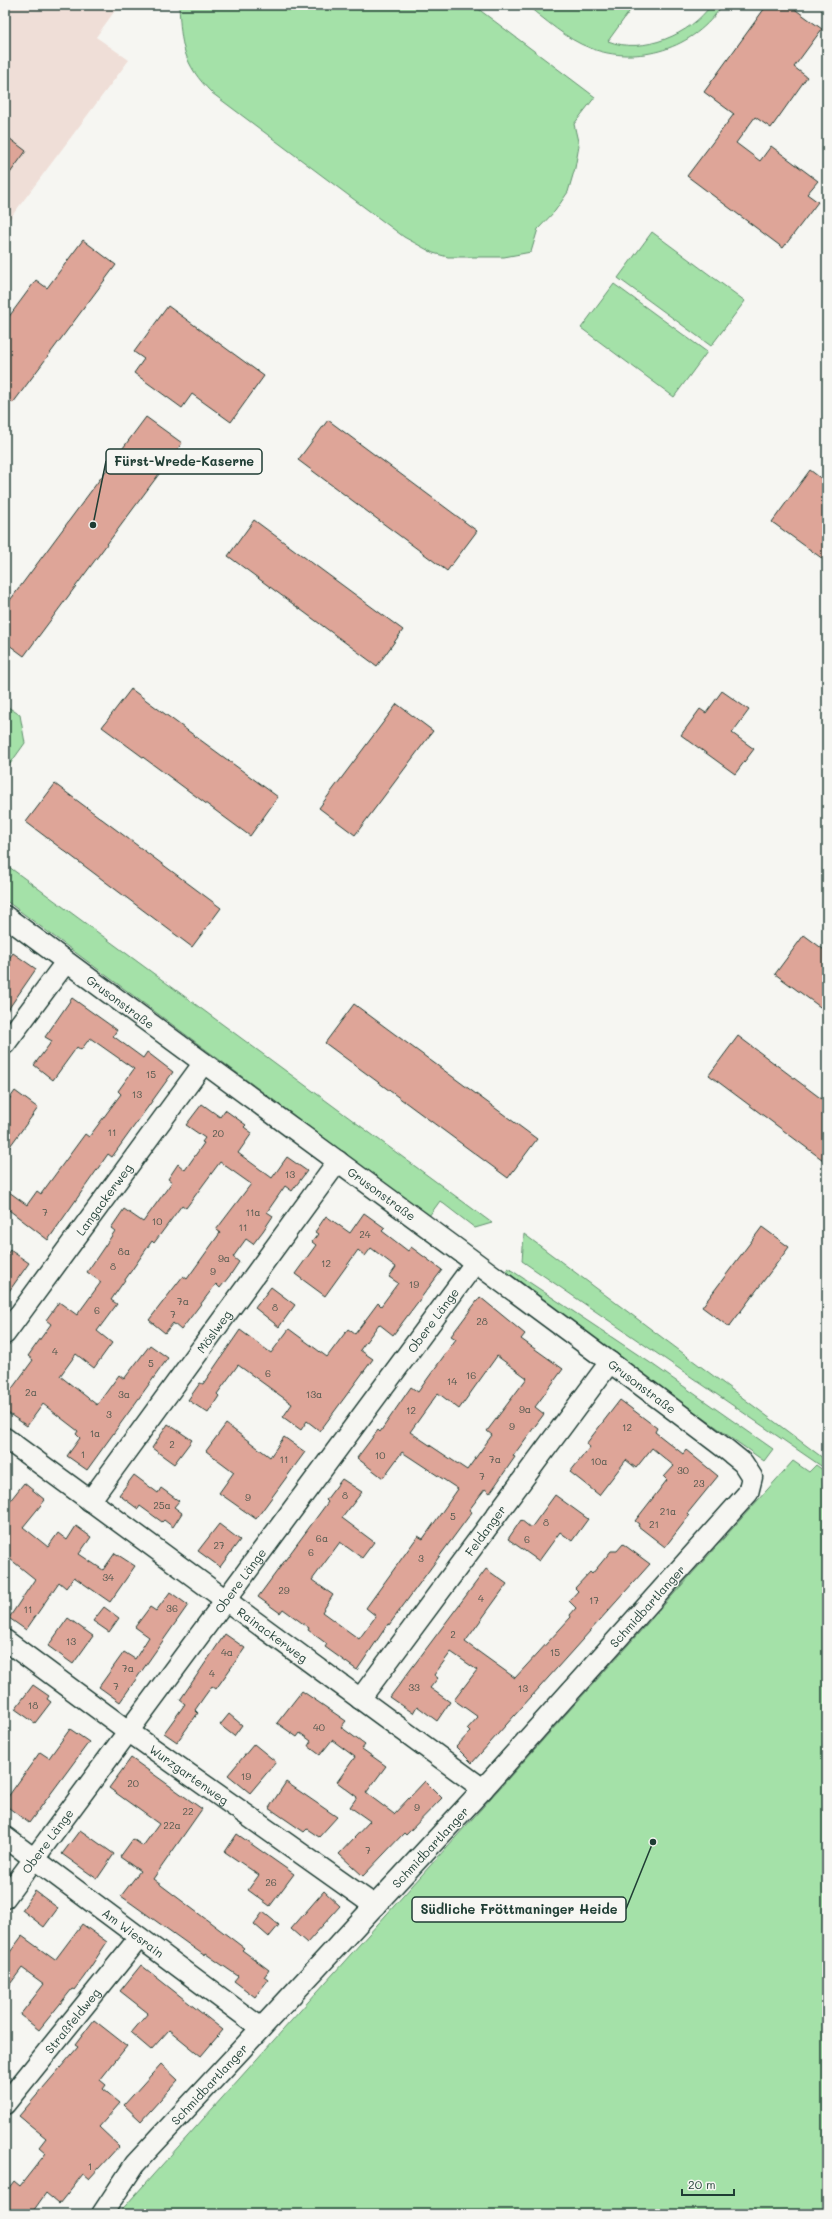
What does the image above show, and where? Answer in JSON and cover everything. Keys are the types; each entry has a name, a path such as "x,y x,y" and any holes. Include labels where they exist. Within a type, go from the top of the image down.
{"street":[{"name":"Grusonstraße","path":"5,916 610,1362 727,1450 743,1463 752,1477"},
{"path":"5,1044 66,962"},
{"name":"Langackerweg","path":"5,1334 204,1064"},
{"name":"Möslweg","path":"90,1501 338,1161"},
{"name":"Obere Länge","path":"5,1898 475,1263"},
{"name":"Feldanger","path":"360,1699 610,1362"},
{"name":"Rainackerweg","path":"7,1442 90,1501 224,1601 482,1789"},
{"name":"Schmidbartlanger","path":"102,2214 135,2164 482,1789 748,1493 752,1477"},
{"name":"Wurzgartenweg","path":"5,1640 128,1731 375,1906"},
{"name":"Am Wiesrain","path":"5,1837 261,2028"},
{"name":"Straßfeldweg","path":"5,2104 140,1938"}],"shaded area":[{"path":"5,5 119,5 96,37 129,60 5,225"}],"green space":[{"path":"179,5 473,5 595,97 574,124 579,146 575,168 568,192 555,211 538,229 531,252 504,257 448,257 433,253 404,237 212,93 195,73 185,53 181,32"},
{"path":"526,5 634,5 608,41 622,45 636,45 651,43 679,33 691,25 711,5 722,5 711,20 697,33 681,43 664,50 645,54 627,55 608,53 581,44 556,29"},
{"path":"652,232 745,301 711,346 618,278"},
{"path":"614,284 707,352 674,397 581,328"},
{"path":"5,705 20,715 25,743 5,771"},
{"path":"5,864 492,1223 475,1228 440,1201 429,1216 5,900"},
{"path":"524,1234 827,1461 827,1470 522,1261"},
{"path":"508,1268 649,1362 773,1449 764,1461 640,1373 506,1271"},
{"path":"793,1461 809,1472 816,1465 827,1473 827,2214 118,2214"}],"building":[{"path":"767,5 789,5 822,29 794,67 807,77 771,128 755,117 736,143 760,161 771,146 818,181 807,194 818,202 783,248 687,176 734,114 704,92"},
{"path":"5,135 26,151 5,180"},
{"path":"83,240 116,265 13,403 5,397 5,322 36,280 47,288"},
{"path":"168,306 264,376 231,422 192,394 182,408 134,373 144,359 134,352"},
{"path":"146,417 182,443 24,656 5,642 5,607"},
{"path":"328,420 477,531 447,571 298,460"},
{"path":"810,470 827,483 827,562 772,522"},
{"path":"254,520 403,630 377,666 228,556"},
{"path":"131,689 278,797 250,836 102,727"},
{"path":"722,691 749,710 732,733 754,749 735,774 681,735 700,709 706,713"},
{"path":"397,704 433,731 355,835 319,808"},
{"path":"55,784 221,908 192,947 26,822"},
{"path":"804,935 827,952 827,1012 775,974"},
{"path":"13,953 36,969 5,1014 5,964"},
{"path":"72,998 117,1030 113,1036 143,1058 147,1052 173,1072 112,1157 108,1154 48,1240 5,1207 5,1189 27,1205 37,1191 41,1194 85,1134 89,1137 121,1094 118,1091 134,1069 90,1038 81,1050 77,1047 53,1080 34,1065 52,1041 45,1037"},
{"path":"354,1004 537,1139 508,1178 325,1043"},
{"path":"738,1036 827,1103 827,1163 709,1075"},
{"path":"15,1091 38,1108 5,1153 5,1105"},
{"path":"202,1104 220,1117 225,1110 246,1125 244,1127 252,1133 238,1153 272,1178 287,1157 307,1171 292,1191 285,1186 267,1212 273,1216 263,1231 253,1244 246,1239 233,1257 239,1262 231,1274 220,1288 216,1284 181,1330 173,1323 165,1333 149,1320 183,1276 187,1279 220,1233 216,1230 251,1184 220,1162 186,1208 182,1205 154,1243 152,1241 111,1300 117,1304 97,1331 112,1343 94,1368 76,1354 60,1376 97,1405 119,1375 124,1379 150,1345 168,1358 87,1470 67,1456 80,1438 76,1434 78,1431 43,1404 27,1426 5,1411 5,1398 33,1360 28,1356 51,1324 46,1320 59,1302 77,1315 101,1282 87,1272 115,1231 111,1228 124,1209 143,1222 172,1182 168,1179 178,1164 185,1170 204,1143 202,1142 205,1138 186,1125"},
{"path":"364,1213 385,1228 382,1231 408,1251 411,1247 442,1270 393,1335 379,1324 360,1350 373,1359 320,1431 307,1421 301,1430 283,1417 292,1404 238,1365 217,1394 219,1396 208,1413 188,1400 200,1383 203,1384 240,1330 271,1353 289,1329 327,1357 348,1329 355,1334 378,1303 381,1306 398,1283 389,1277 396,1267 371,1248 365,1256 358,1250 325,1296 295,1274 316,1245 312,1242 318,1234 315,1232 326,1216 350,1233"},
{"path":"762,1227 789,1247 729,1327 702,1307"},
{"path":"10,1250 29,1263 5,1297 5,1257"},
{"path":"271,1287 295,1305 279,1327 255,1308"},
{"path":"480,1297 525,1334 521,1339 563,1369 535,1407 544,1414 513,1456 515,1457 490,1493 485,1489 469,1510 472,1512 389,1625 388,1624 357,1670 325,1647 327,1644 308,1630 309,1628 283,1609 280,1613 258,1597 328,1502 326,1500 342,1479 362,1492 342,1518 374,1542 362,1558 340,1542 312,1580 333,1595 322,1612 359,1639 376,1616 366,1608 418,1536 423,1539 458,1489 402,1452 383,1478 357,1458 378,1430 380,1432 411,1387 418,1392 456,1339 451,1336","holes":["497,1356 527,1378 487,1431 492,1435 467,1470 410,1432 438,1393 459,1409"]},
{"path":"620,1400 657,1428 655,1432 683,1454 686,1450 718,1476 687,1514 689,1516 665,1547 638,1526 639,1524 635,1521 667,1480 664,1477 674,1466 652,1448 636,1468 626,1460 599,1495 570,1472 590,1447 586,1444"},
{"path":"168,1424 192,1440 174,1464 152,1448"},
{"path":"226,1424 270,1457 284,1437 305,1452 256,1519 219,1493 234,1472 206,1451"},
{"path":"134,1475 158,1493 161,1488 179,1501 174,1507 182,1513 173,1527 164,1520 162,1522 140,1506 138,1509 119,1495"},
{"path":"24,1483 45,1500 23,1527 48,1547 58,1533 67,1540 76,1526 91,1537 79,1554 103,1570 115,1553 135,1566 110,1602 74,1577 66,1588 59,1582 26,1630 9,1618 35,1579 5,1555 5,1507"},
{"path":"555,1495 588,1519 572,1541 560,1532 539,1561 508,1539 521,1520 531,1528"},
{"path":"219,1524 240,1540 220,1567 198,1551"},
{"path":"623,1544 650,1564 472,1763 456,1747 470,1732 467,1729 478,1717 454,1700 477,1670 451,1652 434,1675 438,1678 430,1688 450,1702 437,1721 417,1706 413,1713 390,1697 486,1569 507,1584 465,1642 515,1678 571,1617 570,1615 576,1608 569,1601 578,1591 575,1588 590,1572 592,1574 611,1551 617,1551"},
{"path":"170,1592 188,1605 120,1702 99,1687 124,1652 135,1659 149,1637 135,1627 150,1607 156,1611"},
{"path":"104,1607 119,1618 109,1632 93,1621"},
{"path":"68,1618 93,1636 73,1664 48,1646"},
{"path":"225,1634 245,1648 216,1689 212,1686 204,1697 195,1710 198,1713 177,1742 164,1733 185,1704 180,1700"},
{"path":"33,1685 49,1696 47,1699 51,1702 35,1723 15,1709"},
{"path":"302,1691 346,1721 341,1727 365,1745 362,1749 386,1766 366,1793 394,1814 425,1781 442,1798 406,1835 404,1833 363,1876 339,1854 370,1821 350,1807 357,1797 337,1782 355,1757 332,1740 320,1755 308,1746 311,1741 300,1733 297,1737 277,1723"},
{"path":"229,1714 242,1725 234,1736 220,1725"},
{"path":"70,1729 89,1742 29,1823 5,1805 5,1801 40,1752 49,1758"},
{"path":"254,1744 276,1762 250,1793 228,1775"},
{"path":"131,1758 202,1809 153,1879 244,1948 242,1950 269,1970 264,1977 268,1980 255,1997 234,1981 238,1976 206,1954 205,1956 121,1896 140,1871 120,1857 133,1839 143,1846 159,1824 109,1788"},
{"path":"286,1782 337,1817 319,1837 307,1829 304,1832 269,1808"},
{"path":"80,1830 114,1854 97,1879 62,1854"},
{"path":"237,1834 294,1874 270,1906 248,1890 259,1875 225,1852"},
{"path":"35,1891 58,1908 44,1927 22,1910"},
{"path":"324,1891 340,1906 307,1943 291,1929"},
{"path":"263,1912 279,1925 269,1937 254,1924"},
{"path":"82,1924 107,1942 74,1990 72,1989 39,2030 20,2015 44,1984 22,1968 5,1991 5,1959 22,1936 55,1960"},
{"path":"141,1965 223,2030 201,2056 169,2030 151,2050 131,2033 148,2013 120,1991"},
{"path":"94,2020 127,2046 100,2080 106,2085 103,2089 120,2103 99,2127 119,2146 89,2179 83,2174 59,2204 46,2193 31,2214 5,2214 5,2193 14,2181 20,2186 46,2153 39,2147 46,2138 19,2116 78,2047 75,2045"},
{"path":"161,2064 178,2080 141,2121 124,2105"}],"place":[{"name":"Fürst-Wrede-Kaserne","path":"93,525"},
{"name":"Südliche Fröttmaninger Heide","path":"653,1842"}]}
